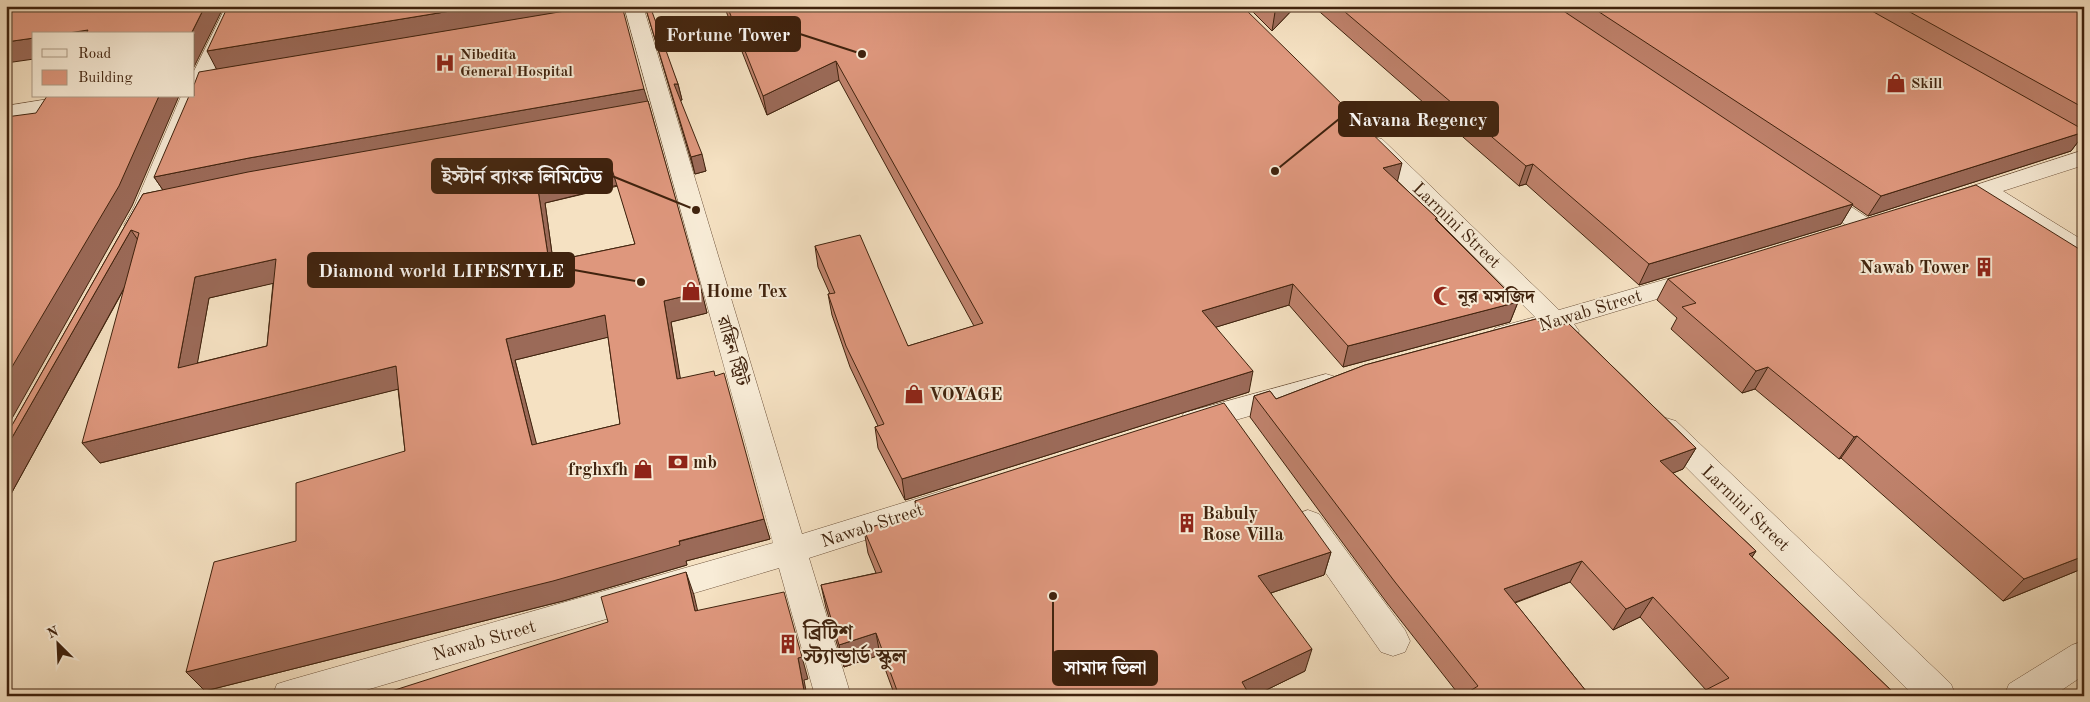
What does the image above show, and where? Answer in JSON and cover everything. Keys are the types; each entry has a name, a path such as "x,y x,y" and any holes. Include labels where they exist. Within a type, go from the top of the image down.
{"street":[{"path":"199,86 236,6"},
{"name":"রাঙ্কিন স্ট্রিট","path":"632,8 653,113 791,551 833,696"},
{"path":"6,113 95,98"},
{"path":"127,241 146,207 194,98"},
{"name":"Larmini Street","path":"1359,130 1583,349"},
{"path":"1921,210 1985,190 2081,149"},
{"path":"1801,184 1866,227"},
{"path":"1985,190 2084,252"},
{"path":"146,207 174,201"},
{"path":"1837,236 1893,219"},
{"name":"Nawab Street","path":"1480,342 1724,270"},
{"path":"1170,429 1235,423 1349,378"},
{"name":"Larmini Street","path":"1647,412 1938,696"},
{"name":"Nawab Street","path":"297,695 791,551 980,490"},
{"path":"1290,498 1392,640"},
{"path":"2022,696 2084,656"}],"building":[{"path":"6,6 205,6 192,32 87,32 88,30 75,32 32,32 32,38 6,42"},
{"path":"228,6 481,6 207,51"},
{"path":"595,6 622,6 644,89 249,158 154,177 188,98 195,98 195,82 199,72"},
{"path":"645,6 650,6 678,84 674,84 702,154 691,157"},
{"path":"727,6 1242,6 1402,163 1383,168 1437,218 1435,219 1518,302 1348,346 1293,284 1202,311 1253,371 902,479 875,427 884,424 846,346 828,294 835,293 815,246 860,235 908,346 983,323 836,61 763,96"},
{"path":"1269,6 1281,6 1275,12"},
{"path":"1338,6 1556,6 1853,204 1649,264 1533,164 1526,166"},
{"path":"1590,6 1863,6 2084,130 2084,132 1881,196"},
{"path":"1899,6 2084,6 2084,108"},
{"path":"46,98 158,98 119,186 6,377 6,117 36,113"},
{"path":"648,101 702,292 664,301 677,379 714,371 715,376 724,373 764,519 679,541 680,545 553,581 186,672 214,562 296,541 296,483 405,451 396,366 82,443 139,233 131,230 6,448 6,436 143,194 248,172","holes":["611,166 635,244 549,262 537,183","276,259 267,346 178,368 195,277","605,315 620,424 532,445 506,339"]},
{"path":"1976,185 2084,252 2084,556 2024,579 1857,436 1854,437 1768,367 1756,371 1682,307 1696,303 1668,279"},
{"path":"1536,319 1547,330 1568,323 1696,448 1660,461 1756,551 1749,554 1896,695 1908,691 1913,696 1694,696 1729,678 1653,597 1626,609 1582,561 1504,589 1590,696 1462,696 1478,686 1395,582 1254,396 1270,391 1276,399 1365,365"},
{"path":"1224,403 1331,552 1258,576 1312,649 1242,682 1250,696 899,696 876,633 839,645 821,585 882,572 864,530 919,510 915,501"},
{"path":"686,572 695,611 784,592 802,657 798,658 805,696 376,696 608,622 601,597"}],"place":[{"name":"Fortune Tower","path":"862,54"},
{"name":"Nibedita General Hospital","path":"445,63"},
{"name":"Skill","path":"1896,83"},
{"name":"Navana Regency","path":"1275,171"},
{"name":"ইস্টার্ন ব্যাংক লিমিটেড","path":"696,210"},
{"name":"Nawab Tower","path":"1984,267"},
{"name":"Diamond world LIFESTYLE","path":"641,282"},
{"name":"Home Tex","path":"691,291"},
{"name":"নূর মসজিদ","path":"1443,296"},
{"name":"VOYAGE","path":"914,394"},
{"name":"mb","path":"678,462"},
{"name":"frghxfh","path":"643,469"},
{"name":"Babuly Rose Villa","path":"1187,523"},
{"name":"সামাদ ভিলা","path":"1053,596"},
{"name":"ব্রিটিশ স্ট্যান্ডার্ড স্কুল","path":"788,644"}]}
